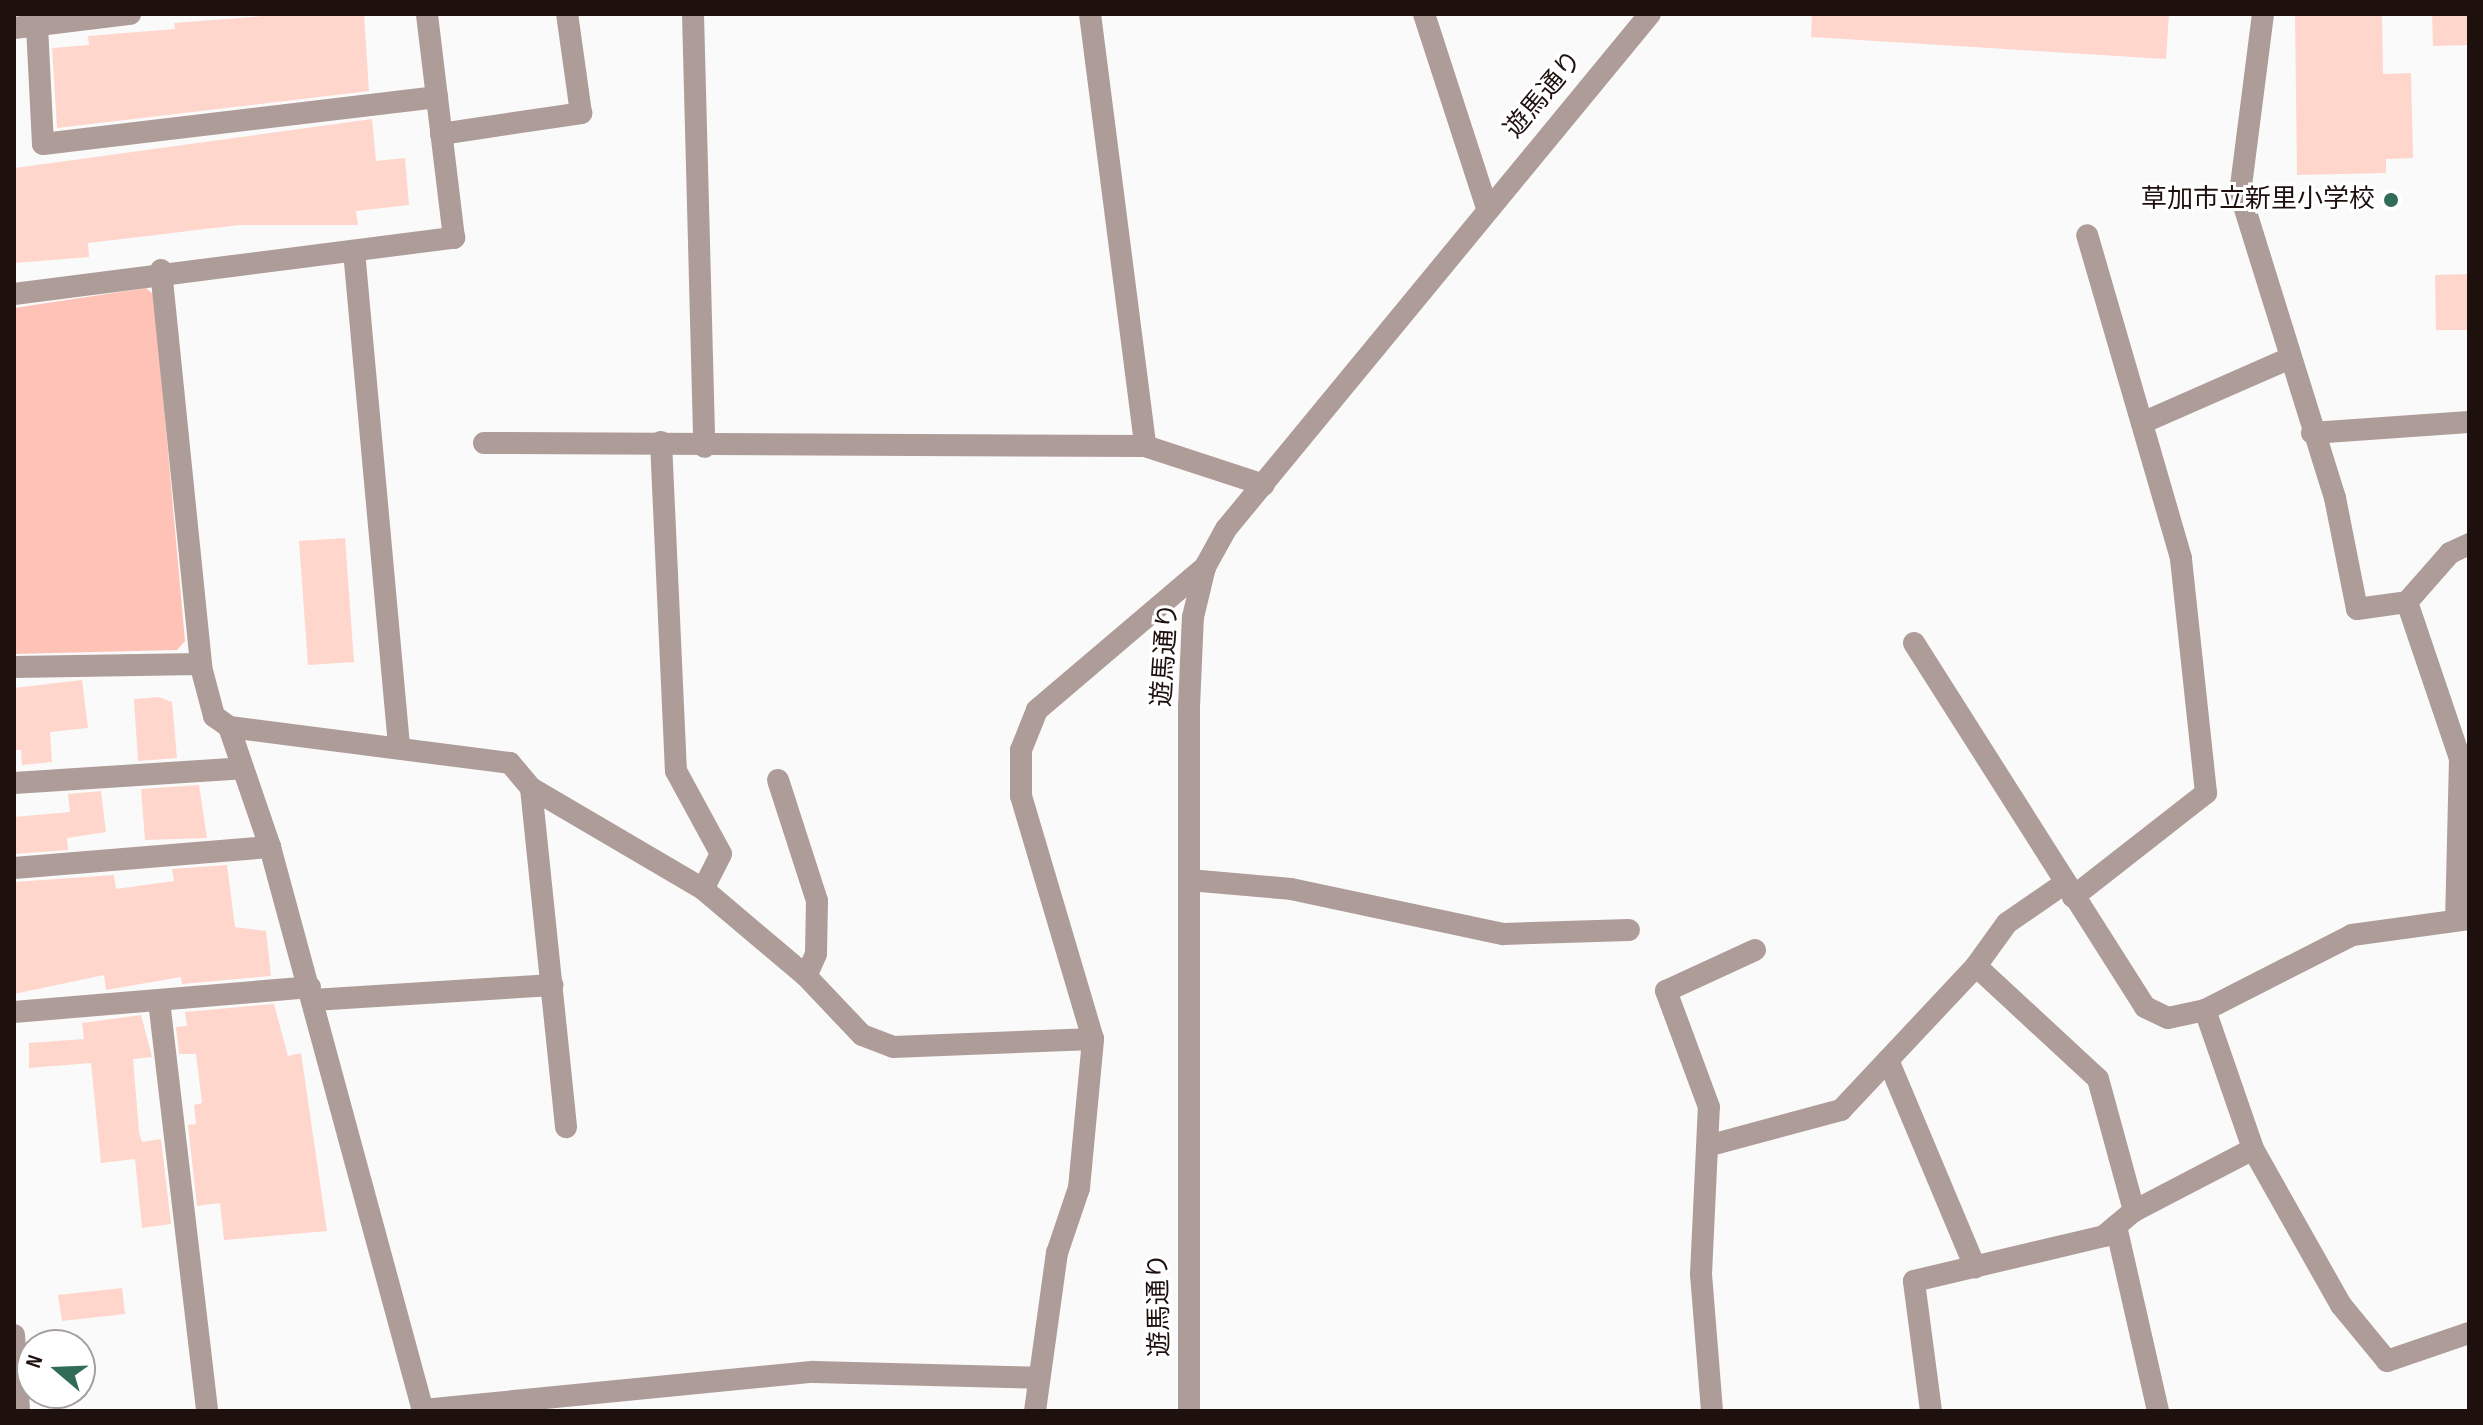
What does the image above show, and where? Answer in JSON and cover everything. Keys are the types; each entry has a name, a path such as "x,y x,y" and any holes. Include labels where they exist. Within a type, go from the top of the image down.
{"street":[{"path":"130,14 74,18 25,27 43,144 437,97"},
{"path":"14,294 161,270 454,238 427,14"},
{"path":"441,134 581,113 567,14"},
{"path":"693,14 704,447"},
{"path":"1090,14 1145,446"},
{"path":"1424,14 1487,208"},
{"name":"遊馬通り","path":"1189,1411 1189,880 1193,617 1205,567 1264,485 1487,208 1650,14"},
{"path":"2263,14 2240,193 2288,359 2335,498 2357,609 2407,602 2450,553 2469,544"},
{"path":"1711,1145 1841,1110 1976,966 2007,923 2069,890 2206,793 2181,558 2087,235"},
{"path":"354,251 399,748"},
{"path":"161,270 200,664 214,716 229,727 510,763 531,788 703,889 806,976 862,1035 893,1047 1093,1039"},
{"path":"2142,423 2288,359"},
{"path":"2312,433 2469,422"},
{"path":"661,442 676,771 721,854 703,889"},
{"path":"484,443 661,442 704,447 1145,446 1264,485"},
{"path":"1035,1411 1057,1253 1079,1188 1093,1039 1021,796 1021,750 1037,710 1205,567"},
{"path":"1914,643 2145,1007 2168,1018 2205,1010 2352,935 2462,920 2460,759 2407,602"},
{"path":"14,667 200,664"},
{"path":"229,727 270,847 423,1411 814,1372 1038,1378"},
{"path":"14,783 243,768"},
{"path":"778,780 817,901 816,954 806,976"},
{"path":"531,788 566,1127"},
{"path":"14,868 270,847"},
{"path":"1189,880 1291,889 1503,934 1629,930"},
{"path":"1712,1411 1701,1274 1711,1145 1709,1107 1666,991 1755,950"},
{"path":"1976,966 2098,1079 2134,1211"},
{"path":"14,1012 311,993 553,985"},
{"path":"159,1001 207,1411"},
{"path":"2205,1010 2253,1149 2341,1305 2387,1361 2469,1333"},
{"path":"1888,1060 1975,1267"},
{"path":"1931,1411 1914,1281 2104,1236 2134,1211 2253,1149"},
{"path":"2116,1226 2158,1411"},
{"path":"14,1335 19,1411"}],"shaded area":[{"path":"146,288 154,295 185,641 177,650 14,654 14,308"}],"building":[{"path":"290,14 364,14 369,91 57,128 52,48 89,45 88,36 175,29 174,23"},
{"path":"1812,14 2169,14 2166,59 1811,37"},
{"path":"2295,14 2382,14 2383,74 2411,73 2413,158 2386,159 2386,173 2297,175"},
{"path":"2432,14 2469,14 2469,45 2433,46"},
{"path":"372,119 376,161 405,158 409,205 356,211 358,225 239,225 88,243 89,257 14,263 15,168"},
{"path":"2469,274 2469,330 2436,330 2435,275"},
{"path":"345,538 354,662 308,665 299,541"},
{"path":"82,680 88,728 50,732 52,762 22,765 21,750 14,750 14,688"},
{"path":"159,697 172,702 177,758 138,761 134,699"},
{"path":"199,785 207,838 145,840 141,789"},
{"path":"101,791 106,832 67,838 68,850 14,854 14,817 70,812 68,794"},
{"path":"227,865 235,927 266,931 271,976 182,984 181,977 106,990 104,975 14,994 14,882 114,875 116,889 174,881 172,869"},
{"path":"274,1004 288,1056 301,1053 327,1231 224,1240 220,1203 197,1206 188,1125 196,1124 194,1105 202,1103 196,1054 179,1054 176,1027 187,1026 185,1012"},
{"path":"141,1015 152,1057 133,1059 139,1132 142,1142 161,1139 171,1224 142,1228 135,1159 101,1163 91,1063 29,1068 29,1043 84,1039 82,1023"},
{"path":"122,1288 125,1314 62,1321 58,1295"}],"place":[{"name":"草加市立新里小学校","path":"2391,200"}]}
